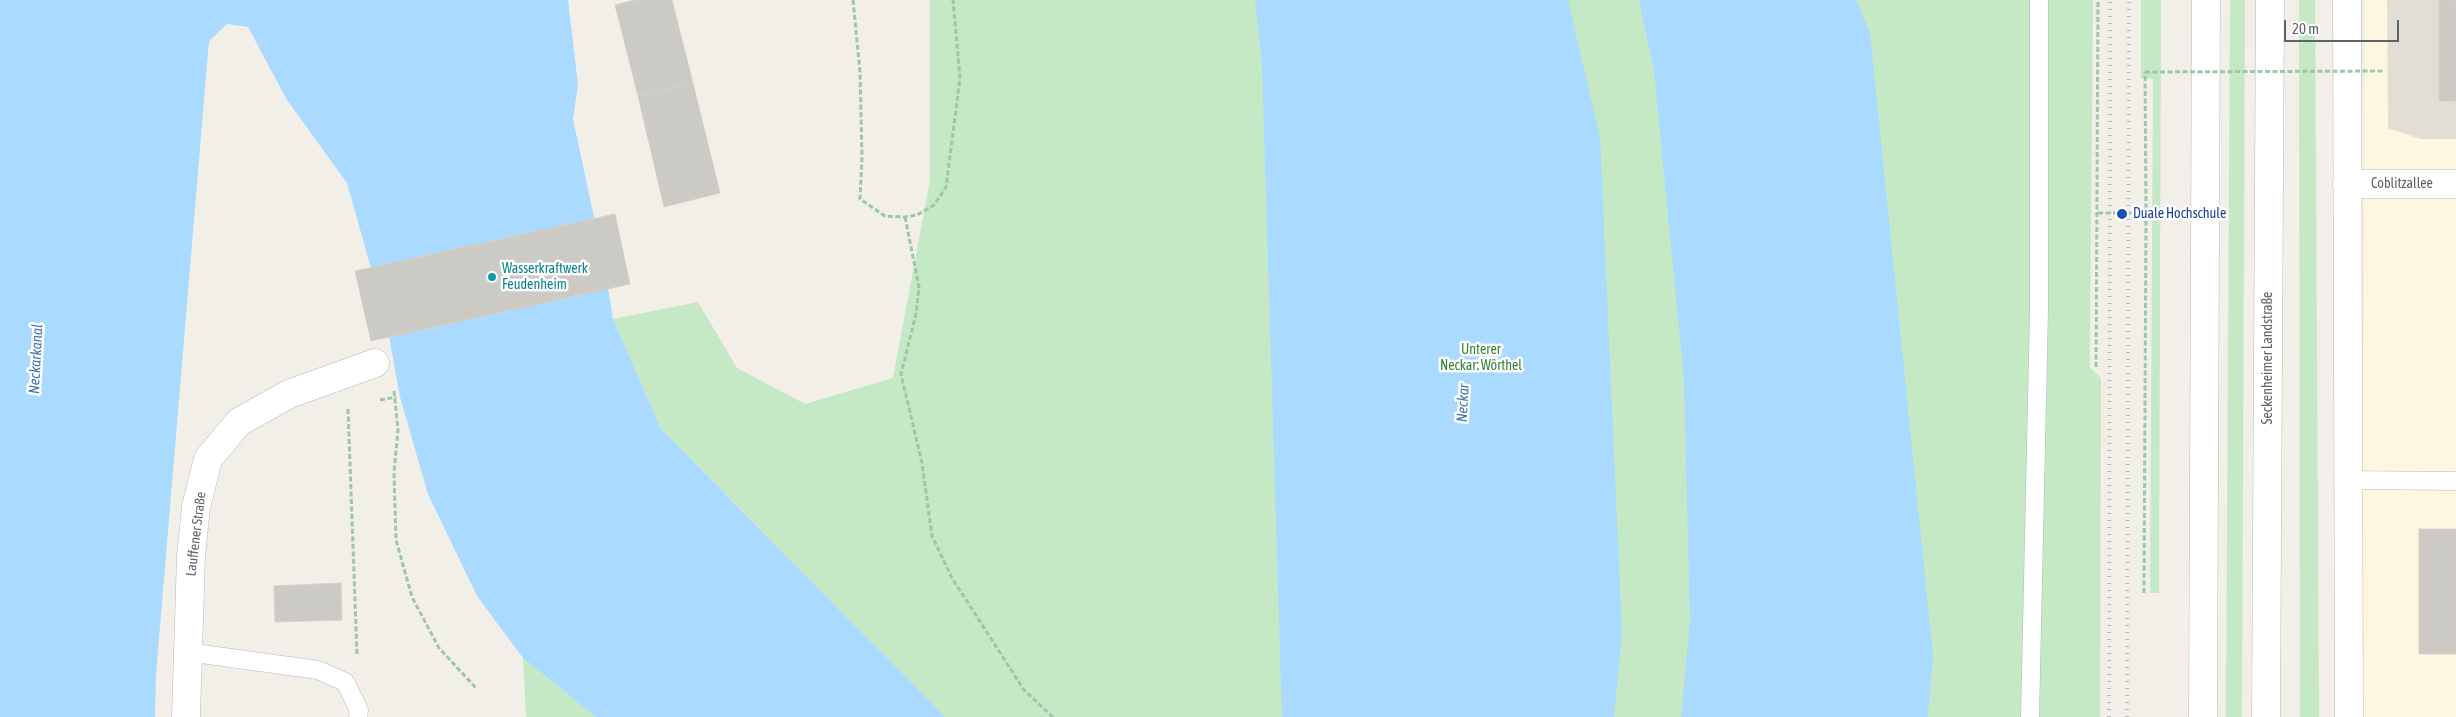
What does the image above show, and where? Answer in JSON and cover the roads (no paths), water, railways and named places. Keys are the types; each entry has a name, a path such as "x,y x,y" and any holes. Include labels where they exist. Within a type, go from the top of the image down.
{"main road":[{"path":"2203,717 2206,0"},
{"name":"Seckenheimer Landstraße","path":"2266,717 2270,0"},
{"path":"2348,0 2347,480 2349,717"},
{"name":"Coblitzallee","path":"2347,184 2456,184"},
{"name":"Lauffener Straße","path":"186,717 187,652 196,507 208,459 239,422 289,394 375,363"}],"lane":[{"path":"2030,717 2039,310 2039,0"},
{"path":"2347,480 2456,481"},
{"path":"187,652 318,670 345,682 358,714"}],"water":[{"name":"Neckarkanal","path":"0,0 568,0 578,85 573,119 605,269 613,319 661,429 945,717 596,717 523,658 477,596 428,494 400,397 387,325 347,183 287,100 248,27 227,24 209,41 156,674 155,717 0,717"},
{"name":"Neckar","path":"1255,0 1568,0 1600,138 1622,634 1614,717 1282,717 1262,65"},
{"path":"1639,0 1856,0 1870,33 1933,656 1928,717 1681,717 1690,622 1684,380 1654,71"}],"railway":[{"path":"2109,717 2110,0"},
{"path":"2127,717 2129,0"}],"place":[{"name":"Duale Hochschule","path":"2122,214"},
{"name":"Wasserkraftwerk Feudenheim","path":"492,277"}],"park label":[{"name":"Unterer Neckar: Wörthel","path":"1481,358"}]}
